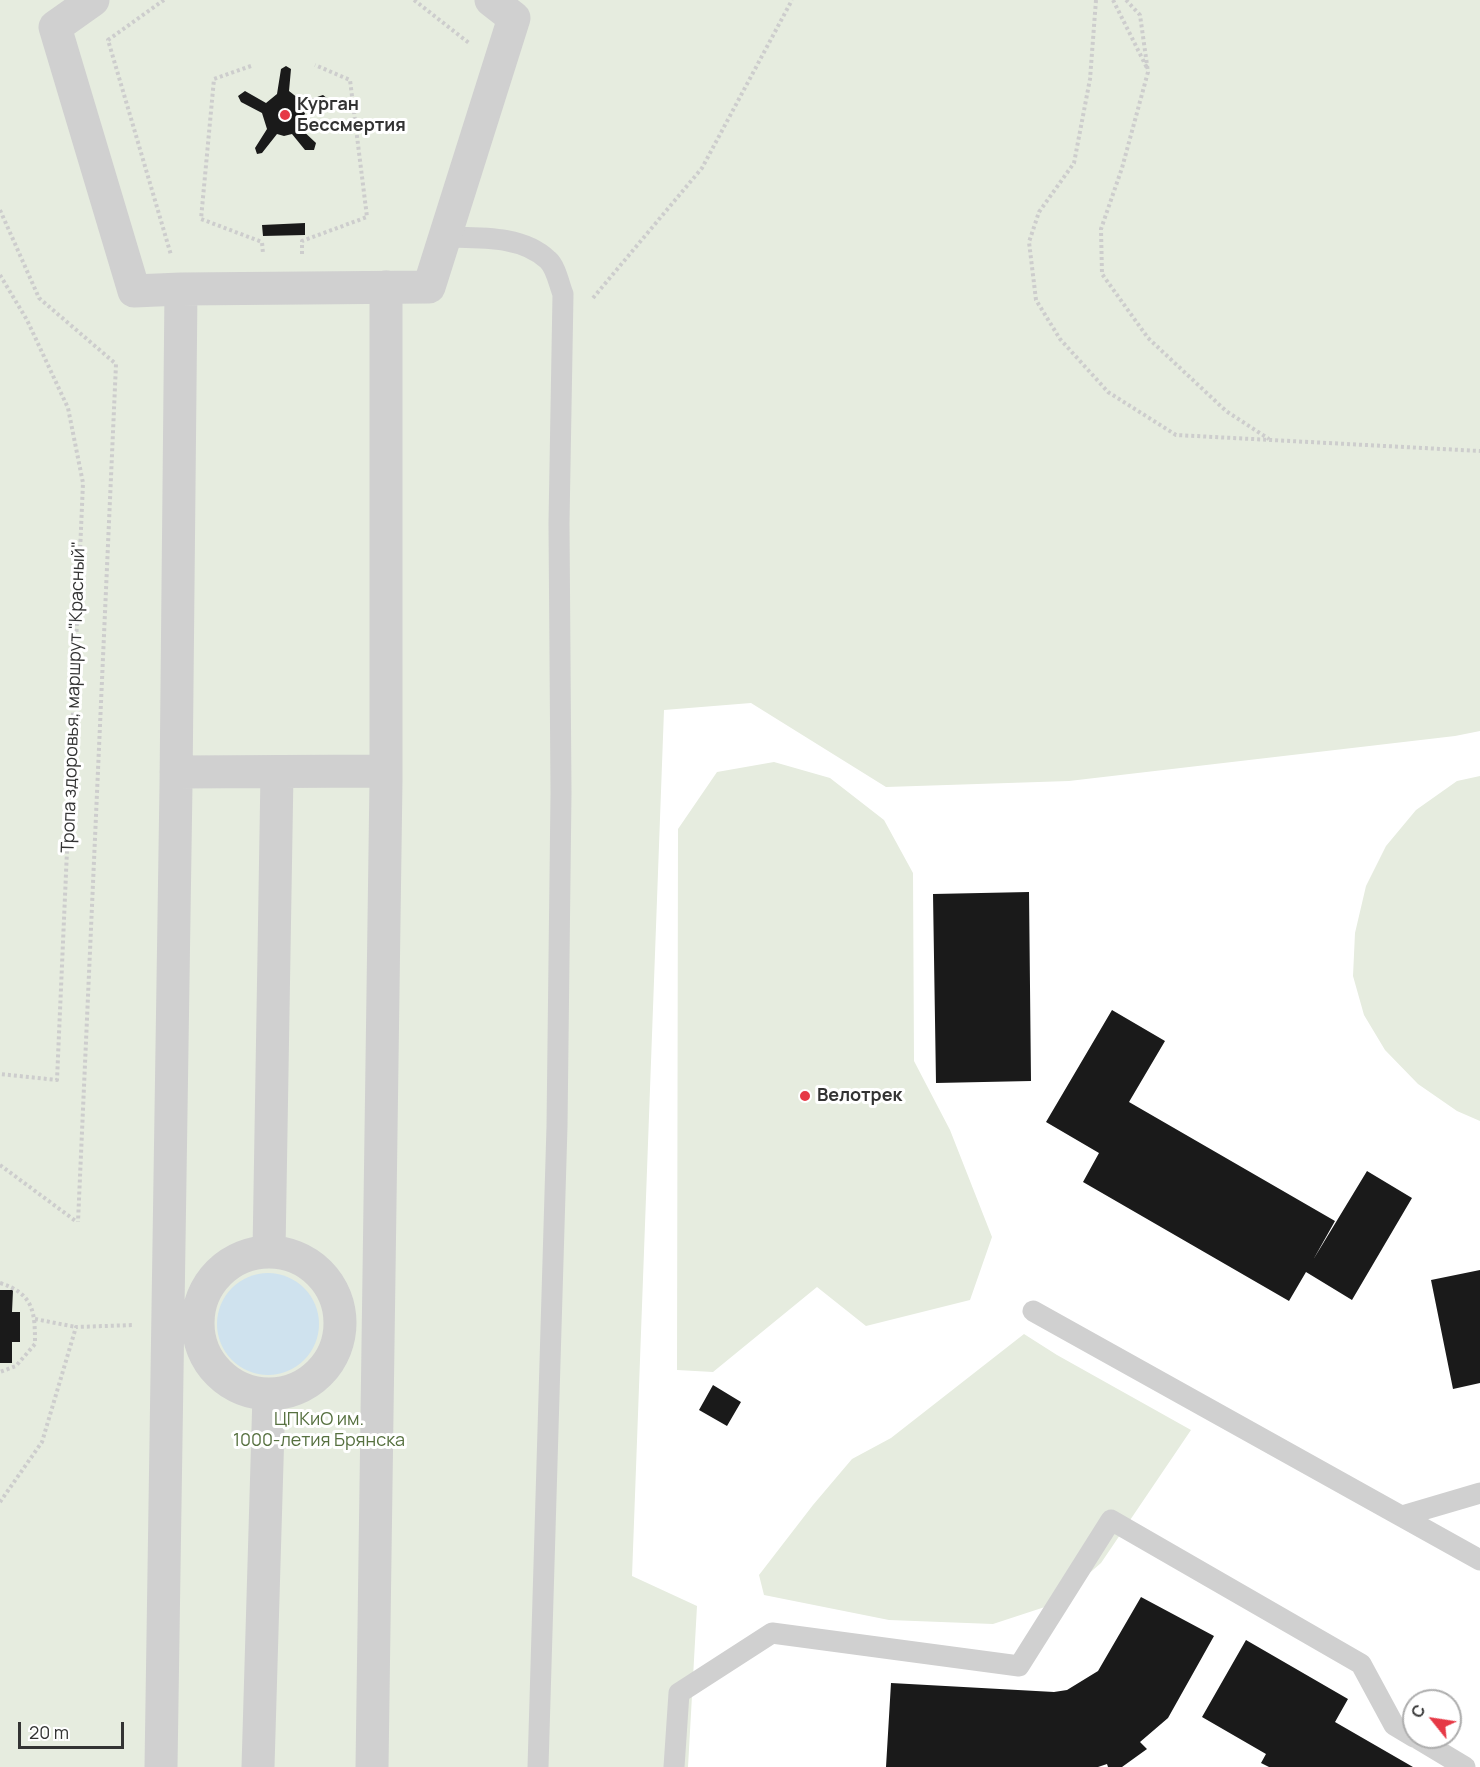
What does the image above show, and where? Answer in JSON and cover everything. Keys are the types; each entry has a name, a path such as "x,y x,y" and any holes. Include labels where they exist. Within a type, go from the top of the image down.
{"street":[{"path":"93,0 55,27 134,291 177,275 284,274 386,287 429,287 514,18 491,0"},
{"path":"160,1767 182,1323 176,772 177,275"},
{"path":"372,1767 386,771 386,287"},
{"path":"176,772 386,771"},
{"path":"269,1251 277,773"},
{"path":"269,1251 296,1257 319,1272 335,1296 340,1323 335,1350 319,1374 296,1389 269,1395 241,1389 218,1374 182,1323 218,1273 241,1257 269,1251"},
{"path":"340,1323 378,1323"},
{"path":"258,1767 269,1395"}],"lane":[{"path":"445,237 523,243 550,261 563,294 559,523 561,793 557,1126 538,1767"},
{"path":"1033,1311 1480,1560"},
{"path":"1402,1516 1480,1493"},
{"path":"675,1767 679,1693 772,1633 1019,1666 1111,1520 1361,1664 1394,1725 1402,1730"},
{"path":"1434,1749 1465,1767"}],"path":[{"path":"164,0 108,40 177,275"},
{"path":"414,0 469,42 466,53"},
{"path":"563,333 702,168 792,0"},
{"path":"1096,0 1090,79 1074,163 1039,212 1029,242 1036,300 1060,339 1108,392 1176,435 1480,451"},
{"path":"1113,0 1149,72"},
{"path":"1126,0 1140,15 1149,72 1122,168 1101,229 1102,274 1148,338 1226,411 1271,440"},
{"path":"251,66 214,79 201,219 262,242 264,261 284,274 302,261 302,241 367,217 350,80 315,65"},
{"path":"0,210 39,298 116,364 78,1222 0,1165"},
{"name":"Тропа здоровья, маршрут \"Красный\"","path":"0,275 27,320 68,408 83,483 57,1080 0,1074"},
{"path":"0,1284 16,1288 28,1300 35,1319 35,1344 16,1366 0,1372"},
{"path":"35,1319 76,1327 182,1323"},
{"path":"0,1502 42,1442 76,1327"}],"green space":[{"name":"ЦПКиО им. 1000-летия Брянска","path":"0,0 1480,0 1480,731 1455,736 1069,781 886,787 751,703 664,710 632,1576 697,1606 688,1767 0,1767"},
{"name":"Велотрек","path":"774,762 830,778 884,820 913,873 914,1061 950,1130 992,1237 970,1300 866,1326 817,1287 713,1372 677,1370 678,829 717,772"},
{"path":"1480,776 1480,1121 1457,1111 1418,1084 1385,1050 1364,1015 1353,976 1355,933 1366,886 1386,846 1416,810 1457,781"},
{"path":"1024,1334 1191,1430 1101,1563 1054,1604 993,1624 889,1620 764,1595 759,1575 852,1459 891,1438"}],"water":[{"path":"268,1273 288,1277 304,1288 315,1304 319,1324 315,1344 304,1360 288,1371 268,1375 248,1371 232,1360 221,1344 217,1324 221,1304 232,1288 248,1277"}],"building":[{"name":"Курган Бессмертия","path":"286,66 291,69 289,91 303,102 323,95 328,99 326,106 306,111 299,127 316,143 314,150 305,150 292,134 284,136 277,134 262,153 257,154 255,148 267,129 262,113 241,102 238,96 245,91 266,103 277,94 281,69"},
{"path":"305,223 305,235 263,236 262,225"},
{"path":"1029,892 1031,1081 936,1083 933,894"},
{"path":"1112,1010 1165,1041 1129,1102 1335,1221 1313,1260 1367,1171 1412,1198 1352,1300 1306,1272 1289,1301 1083,1182 1099,1153 1046,1122"},
{"path":"1480,1270 1480,1383 1453,1389 1431,1280"},
{"path":"0,1290 13,1290 12,1312 20,1312 20,1342 12,1342 12,1363 0,1363"},
{"path":"713,1385 741,1402 727,1426 699,1410"},
{"path":"1141,1597 1214,1636 1168,1718 1140,1742 1147,1749 1122,1767 1108,1767 1107,1764 1098,1767 886,1767 891,1683 1054,1692 1067,1690 1098,1671"},
{"path":"1246,1640 1348,1699 1335,1722 1413,1767 1269,1767 1261,1763 1266,1754 1202,1717"}],"place":[{"name":"Курган Бессмертия","path":"285,115"},
{"name":"Велотрек","path":"805,1096"}]}
